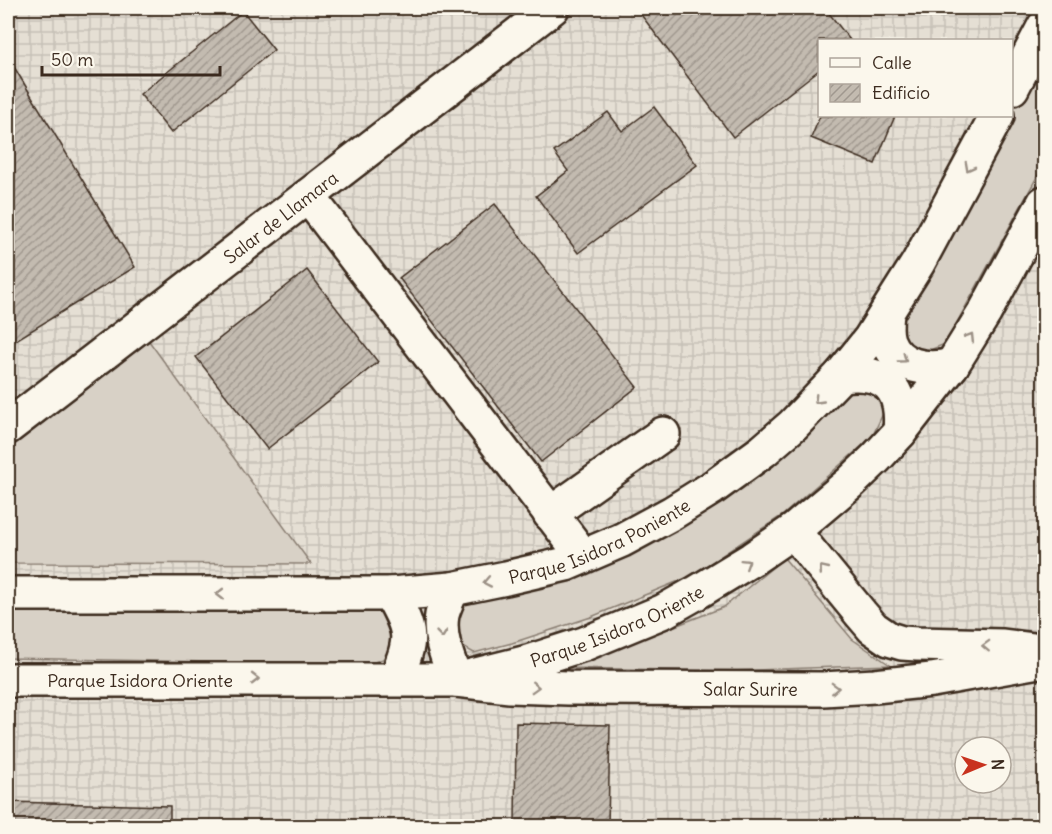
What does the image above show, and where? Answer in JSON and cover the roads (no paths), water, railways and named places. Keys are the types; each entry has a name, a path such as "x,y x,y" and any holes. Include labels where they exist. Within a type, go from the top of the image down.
{"street":[{"name":"Salar de Llamara","path":"8,428 552,8"},
{"path":"1013,84 1044,27"},
{"name":"Parque Isidora Poniente","path":"8,594 391,594 452,589 566,564 622,540 712,488 754,457 785,431 841,375 870,339 918,263 996,117"},
{"path":"308,196 583,556"},
{"name":"Parque Isidora Oriente","path":"8,680 456,680 528,662 584,644 664,611 752,559 793,531 851,482 900,432 952,365 1044,203"},
{"path":"887,313 888,340 899,357 912,365 925,368 952,365"},
{"path":"841,375 868,375 881,380 890,387 898,399 900,408 900,432"},
{"path":"550,514 663,434"},
{"path":"793,531 873,628 888,639 902,643 1003,646 1044,651"},
{"path":"452,589 442,614 441,633 456,680"},
{"path":"391,594 407,625 408,636 408,648 396,679"},
{"name":"Salar Surire","path":"456,680 510,686 568,688 823,689 932,680 1044,660"}]}
